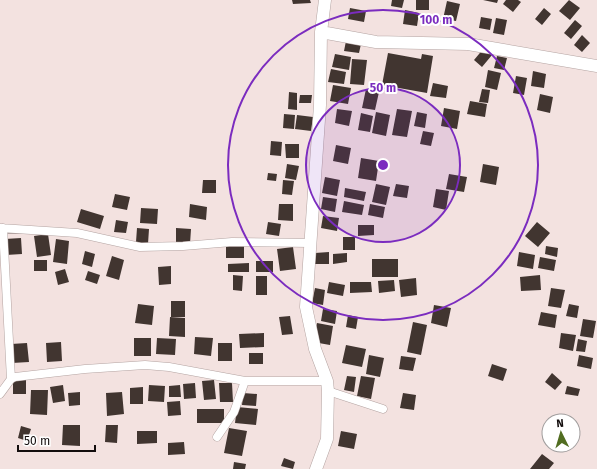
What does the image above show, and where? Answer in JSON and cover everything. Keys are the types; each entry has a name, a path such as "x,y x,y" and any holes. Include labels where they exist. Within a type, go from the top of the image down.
{"street":[{"path":"316,469 327,440 328,386 314,349 307,317 310,243 320,105 321,32 325,0"},
{"path":"321,32 376,42 468,44 597,66"},
{"path":"11,379 2,228 77,233 140,247 183,246 232,242 310,243"},
{"path":"0,394 11,379 28,374 145,365 169,367 245,381 328,386 383,409"},
{"path":"218,437 234,412 245,381"}],"building":[{"path":"292,0 310,0 311,3 293,4"},
{"path":"392,0 404,0 402,8 391,6"},
{"path":"416,0 429,0 429,10 416,10"},
{"path":"483,0 498,0 497,3"},
{"path":"506,0 518,0 521,2 513,12 503,4"},
{"path":"569,0 580,8 570,20 559,11"},
{"path":"447,1 460,4 456,21 443,19"},
{"path":"350,8 366,11 364,22 348,19"},
{"path":"544,8 551,14 542,25 535,19"},
{"path":"405,10 419,13 417,26 403,24"},
{"path":"481,17 492,19 490,30 479,28"},
{"path":"496,18 507,20 504,35 493,33"},
{"path":"575,20 582,26 571,39 564,33"},
{"path":"582,35 590,43 582,52 574,45"},
{"path":"346,41 361,44 359,53 344,51"},
{"path":"484,48 492,55 482,67 474,60"},
{"path":"388,53 421,59 422,54 433,56 427,93 382,85"},
{"path":"335,54 351,57 349,70 332,67"},
{"path":"497,56 507,58 504,70 494,68"},
{"path":"352,59 367,60 364,85 350,84"},
{"path":"331,69 346,72 344,84 328,82"},
{"path":"488,70 501,73 497,90 485,87"},
{"path":"533,71 546,74 544,88 531,86"},
{"path":"516,76 527,78 524,95 513,93"},
{"path":"433,83 448,86 446,98 430,96"},
{"path":"333,85 351,88 348,104 330,101"},
{"path":"366,89 379,92 375,110 362,108"},
{"path":"482,89 490,90 488,103 479,102"},
{"path":"289,92 297,93 297,110 288,109"},
{"path":"540,94 553,97 550,113 537,110"},
{"path":"300,95 312,95 311,103 299,103"},
{"path":"470,101 487,104 485,117 467,114"},
{"path":"444,108 460,111 457,129 441,126"},
{"path":"337,109 352,111 349,126 335,123"},
{"path":"397,109 412,111 407,137 392,135"},
{"path":"376,112 390,115 386,136 372,133"},
{"path":"417,112 427,114 425,128 414,126"},
{"path":"361,113 373,116 370,132 358,130"},
{"path":"284,114 295,115 294,129 283,128"},
{"path":"297,115 313,117 311,131 295,129"},
{"path":"423,131 434,133 431,146 420,144"},
{"path":"271,141 282,142 281,156 270,155"},
{"path":"285,144 299,144 299,158 286,158"},
{"path":"336,145 351,148 348,164 333,161"},
{"path":"361,158 379,161 376,181 358,178"},
{"path":"287,164 299,166 296,180 285,178"},
{"path":"483,164 499,167 496,185 480,182"},
{"path":"268,173 277,174 276,181 267,180"},
{"path":"449,174 467,177 464,192 446,189"},
{"path":"325,177 340,180 337,196 322,193"},
{"path":"203,180 216,180 216,193 202,193"},
{"path":"283,180 294,181 292,195 282,194"},
{"path":"376,184 390,187 386,205 372,202"},
{"path":"396,184 409,186 407,198 393,196"},
{"path":"345,188 366,192 364,201 344,197"},
{"path":"436,189 449,191 446,210 433,207"},
{"path":"115,194 130,197 127,210 112,207"},
{"path":"323,197 337,199 335,212 321,209"},
{"path":"344,201 364,205 362,215 342,212"},
{"path":"190,204 207,207 206,220 189,217"},
{"path":"279,204 293,204 293,221 278,220"},
{"path":"370,204 385,207 383,218 368,215"},
{"path":"141,208 158,209 157,224 140,223"},
{"path":"81,209 104,216 100,229 77,222"},
{"path":"323,216 339,218 337,231 321,228"},
{"path":"116,220 128,222 126,233 114,232"},
{"path":"268,222 281,224 279,236 266,234"},
{"path":"537,222 550,233 538,247 525,236"},
{"path":"358,225 374,225 374,235 358,236"},
{"path":"137,228 149,229 148,244 136,242"},
{"path":"176,228 191,229 190,244 176,243"},
{"path":"48,234 51,255 37,257 34,236"},
{"path":"343,237 355,237 355,250 343,250"},
{"path":"21,238 22,254 6,255 5,239"},
{"path":"56,239 69,241 67,264 53,262"},
{"path":"226,246 244,246 244,258 226,258"},
{"path":"546,246 558,248 557,257 545,254"},
{"path":"293,247 296,269 280,271 277,249"},
{"path":"85,251 95,254 92,267 82,264"},
{"path":"329,252 329,264 315,264 315,253"},
{"path":"519,252 535,255 533,269 517,266"},
{"path":"347,253 347,262 333,264 333,254"},
{"path":"112,256 124,260 119,280 106,276"},
{"path":"540,257 556,260 554,271 538,268"},
{"path":"372,259 398,259 398,277 372,277"},
{"path":"34,260 47,260 47,271 34,271"},
{"path":"256,261 273,261 273,272 256,272"},
{"path":"249,263 249,272 228,272 228,264"},
{"path":"171,266 171,284 159,285 158,267"},
{"path":"65,269 69,282 58,285 55,272"},
{"path":"88,271 100,275 97,284 85,280"},
{"path":"233,275 243,276 242,291 233,290"},
{"path":"540,275 541,290 521,291 520,277"},
{"path":"256,276 267,276 267,295 256,295"},
{"path":"416,278 417,295 401,297 399,280"},
{"path":"394,280 395,291 379,293 378,281"},
{"path":"329,282 345,285 343,296 327,293"},
{"path":"350,282 371,282 372,292 350,293"},
{"path":"315,288 325,290 323,305 312,303"},
{"path":"551,288 565,290 561,308 548,306"},
{"path":"171,301 185,301 185,317 171,317"},
{"path":"138,304 154,306 152,325 135,323"},
{"path":"569,304 579,306 577,318 566,316"},
{"path":"434,305 451,308 447,327 431,323"},
{"path":"323,309 337,311 335,324 321,321"},
{"path":"541,312 557,315 555,328 538,325"},
{"path":"348,315 358,317 356,329 346,327"},
{"path":"290,316 293,334 282,335 279,317"},
{"path":"170,317 185,318 185,337 169,336"},
{"path":"583,319 596,321 593,338 580,336"},
{"path":"413,322 427,325 421,355 407,352"},
{"path":"317,323 333,326 330,345 313,342"},
{"path":"264,333 264,347 240,348 239,334"},
{"path":"561,333 576,335 573,351 559,348"},
{"path":"195,337 213,338 211,356 194,354"},
{"path":"134,338 151,338 151,356 134,356"},
{"path":"157,338 176,339 175,355 156,354"},
{"path":"578,339 587,341 585,352 576,351"},
{"path":"61,342 62,361 47,362 46,343"},
{"path":"27,343 29,362 12,363 11,344"},
{"path":"218,343 232,343 232,361 218,361"},
{"path":"346,345 366,349 362,367 342,363"},
{"path":"249,353 263,353 263,364 249,364"},
{"path":"369,355 384,358 380,377 366,374"},
{"path":"579,355 593,358 591,369 577,366"},
{"path":"401,356 416,358 413,371 399,369"},
{"path":"492,364 507,369 503,381 488,376"},
{"path":"552,373 562,382 555,390 545,382"},
{"path":"347,376 356,377 354,392 344,390"},
{"path":"361,376 375,378 371,399 357,396"},
{"path":"13,379 26,379 26,394 13,394"},
{"path":"214,380 216,399 204,400 202,381"},
{"path":"195,383 196,398 184,399 183,384"},
{"path":"219,383 232,383 233,402 220,402"},
{"path":"63,385 65,401 53,403 50,387"},
{"path":"149,385 165,386 164,402 148,401"},
{"path":"180,385 181,397 169,397 169,386"},
{"path":"567,386 580,389 578,396 565,394"},
{"path":"143,387 143,404 130,404 130,388"},
{"path":"31,390 48,390 47,415 30,414"},
{"path":"80,392 80,405 69,406 68,393"},
{"path":"122,392 124,414 107,416 106,393"},
{"path":"243,393 257,394 256,406 242,405"},
{"path":"403,393 416,395 414,410 400,408"},
{"path":"180,401 181,415 168,416 167,402"},
{"path":"237,407 258,409 256,425 235,423"},
{"path":"197,409 224,409 224,423 197,423"},
{"path":"63,425 80,425 80,446 62,445"},
{"path":"106,425 118,425 117,443 105,442"},
{"path":"21,426 31,429 27,441 18,438"},
{"path":"229,428 247,431 242,456 224,453"},
{"path":"137,431 157,431 157,443 137,444"},
{"path":"341,431 357,434 354,449 338,446"},
{"path":"184,442 185,454 168,455 168,443"},
{"path":"542,454 554,463 549,469 530,469"},
{"path":"284,458 295,462 293,469 281,466"},
{"path":"234,462 246,464 245,469 233,469"}]}
